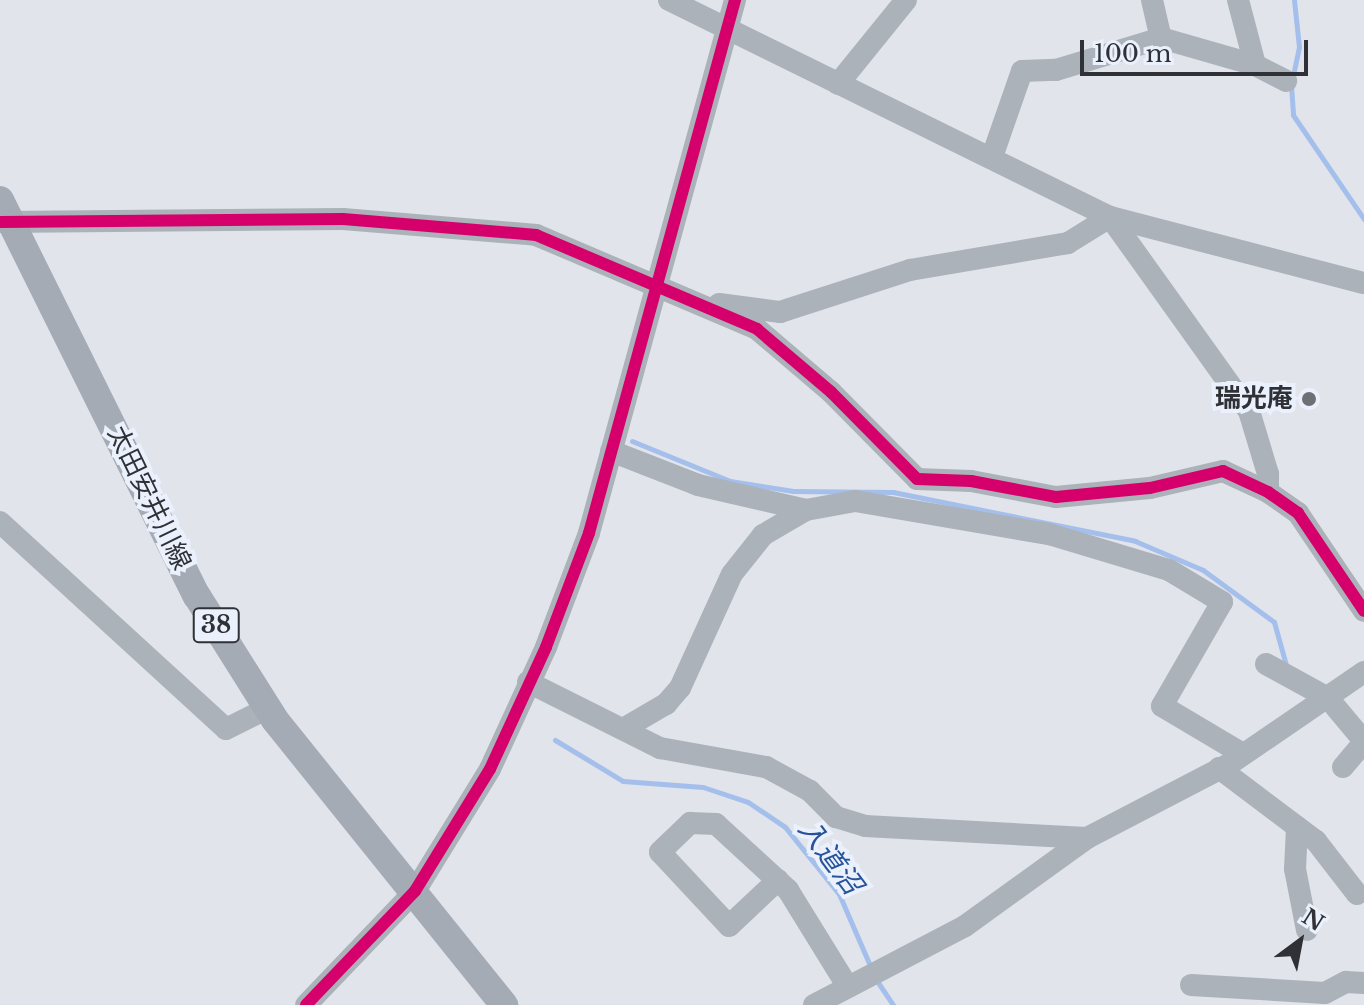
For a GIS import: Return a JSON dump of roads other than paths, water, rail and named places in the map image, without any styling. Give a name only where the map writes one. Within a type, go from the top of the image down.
[{"type":"main road","name":"太田安井川線","points":[[4,215],[197,596],[268,708],[504,1005]]},
{"type":"street","points":[[669,0],[1110,217],[1364,283]]},
{"type":"street","points":[[306,1005],[415,891],[490,769],[528,682],[589,533],[735,0]]},
{"type":"street","points":[[838,84],[906,0]]},
{"type":"street","points":[[1152,0],[1161,38]]},
{"type":"street","points":[[1238,0],[1255,65]]},
{"type":"street","points":[[992,157],[1022,71],[1056,70],[1161,38],[1255,65],[1286,81]]},
{"type":"street","points":[[4,215],[343,219],[536,235],[702,302],[757,329],[797,361],[917,496],[1169,570],[1222,602],[1162,706],[1243,754]]},
{"type":"street","points":[[702,302],[780,312],[910,270],[1068,243],[1110,217]]},
{"type":"street","points":[[1110,217],[1249,411],[1268,474],[1268,492]]},
{"type":"street","points":[[611,451],[698,485],[806,510]]},
{"type":"street","points":[[623,729],[673,696],[732,574],[763,535],[806,510],[855,501],[917,496],[971,481],[1056,497],[1150,488],[1223,471],[1268,492],[1298,513],[1364,611]]},
{"type":"street","points":[[0,522],[226,729],[268,708]]},
{"type":"street","points":[[1266,664],[1336,692],[1364,742],[1343,767]]},
{"type":"street","points":[[814,1005],[965,926],[1087,838],[1243,754],[1364,672]]},
{"type":"street","points":[[528,682],[623,729],[692,757],[766,767],[810,791],[836,817],[865,826],[1087,838]]},
{"type":"street","points":[[1219,768],[1316,841],[1357,894]]},
{"type":"street","points":[[778,880],[729,926],[660,852],[690,823],[716,824],[778,880],[848,987]]},
{"type":"street","points":[[1297,827],[1295,869],[1307,930]]},
{"type":"street","points":[[1191,985],[1325,993],[1346,982],[1364,983]]},
{"type":"waterway","points":[[1294,0],[1299,47],[1291,85],[1293,115],[1364,219]]},
{"type":"waterway","points":[[632,441],[730,481],[793,491],[893,492],[1135,541],[1203,570],[1274,622],[1286,665]]},
{"type":"waterway","name":"入道沼","points":[[555,740],[623,781],[703,787],[748,802],[785,827],[839,894],[871,968]]},
{"type":"waterway","name":"入道沼","points":[[877,981],[893,1005]]},
{"type":"place","name":"瑞光庵","points":[[1309,399]]}]
